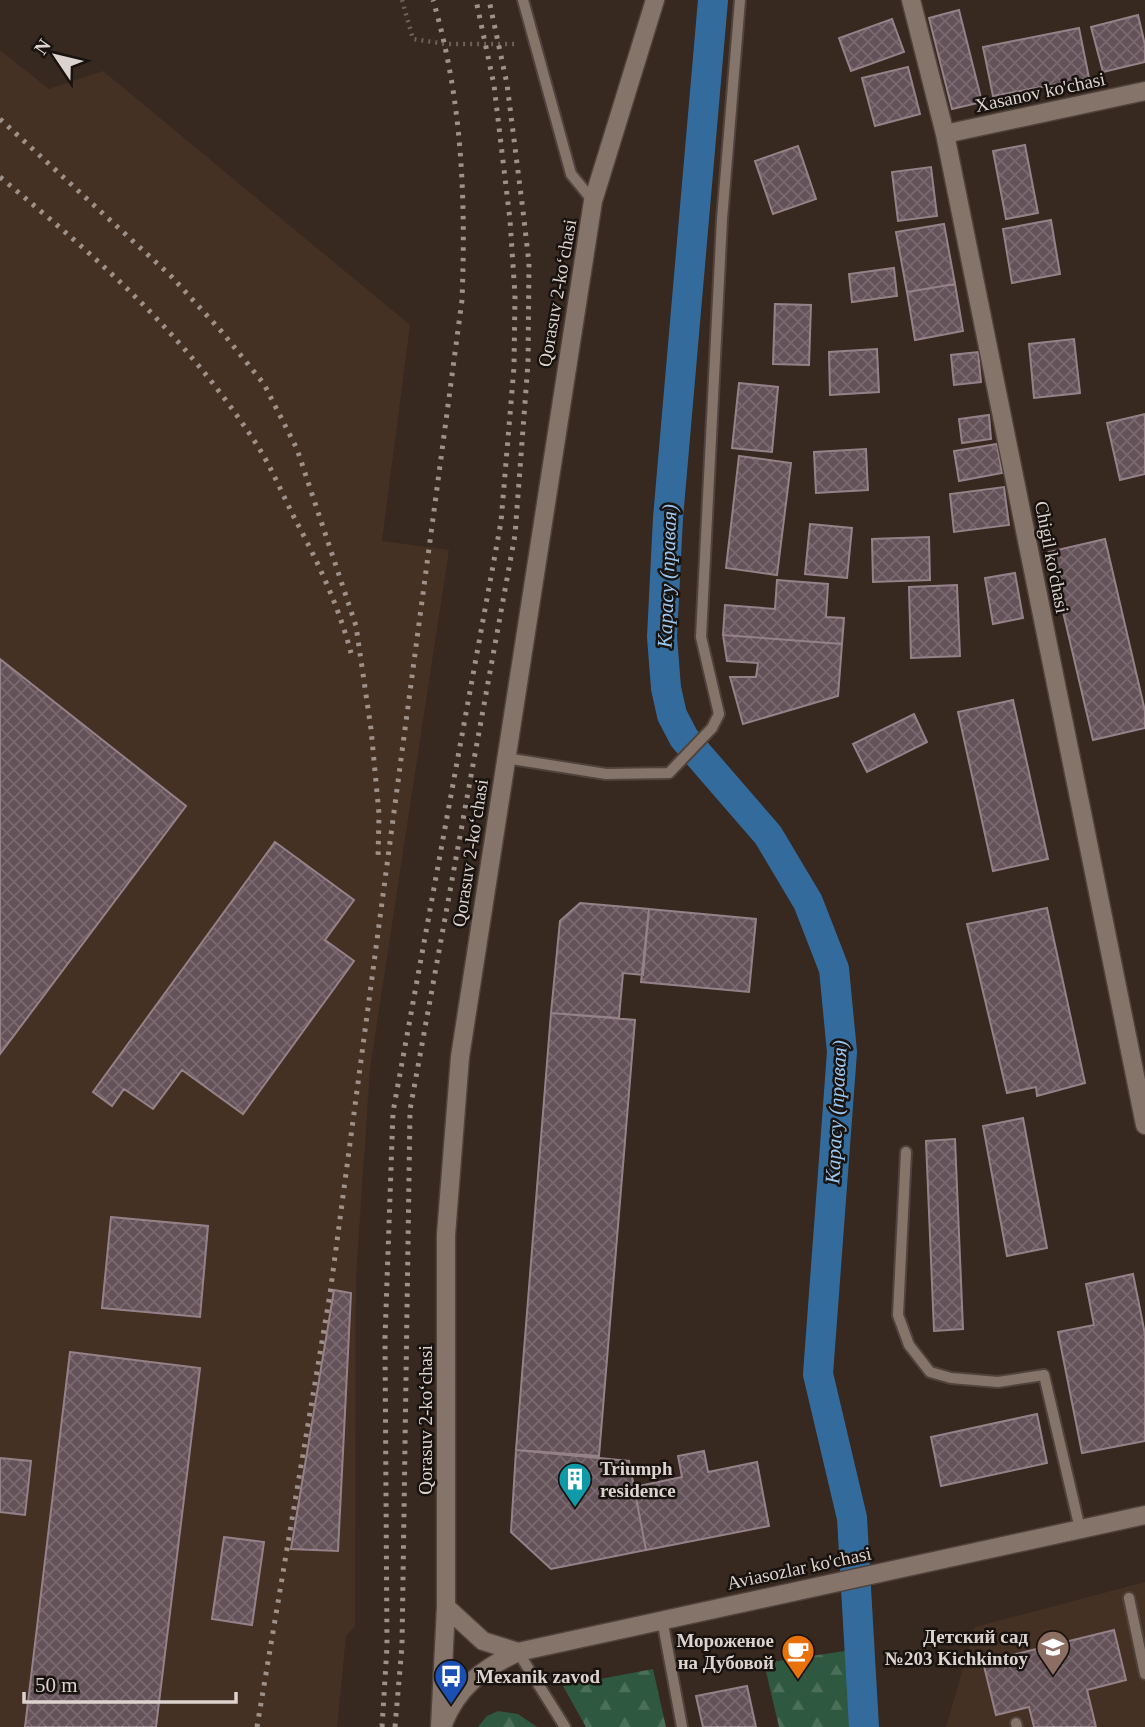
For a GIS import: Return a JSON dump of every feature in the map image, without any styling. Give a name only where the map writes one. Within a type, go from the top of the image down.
[{"type":"street","name":"Qorasuv 2-koʻchasi","points":[[441,1727],[446,1606],[446,1235],[460,1057],[593,201],[655,0]]},
{"type":"street","name":"Chigil ko'chasi","points":[[911,0],[945,134],[1145,1125]]},
{"type":"street","name":"Xasanov ko'chasi","points":[[945,134],[1145,91]]},
{"type":"street","name":"Aviasozlar ko'chasi","points":[[441,1727],[451,1706],[470,1681],[518,1652],[1145,1515]]},
{"type":"street","points":[[446,1606],[483,1641],[518,1652]]},
{"type":"lane","points":[[523,0],[571,174],[593,201]]},
{"type":"lane","points":[[506,758],[606,774],[669,773],[712,729],[719,714],[701,637],[722,219],[740,0]]},
{"type":"lane","points":[[906,1152],[898,1315],[909,1345],[930,1372],[951,1378],[999,1382],[1044,1375],[1080,1529]]},
{"type":"lane","points":[[1129,1598],[1145,1674]]},
{"type":"lane","points":[[662,1619],[682,1727]]},
{"type":"lane","points":[[518,1652],[565,1727]]},
{"type":"path","points":[[402,0],[413,39],[446,44],[534,44]]},
{"type":"shaded area","points":[[0,50],[49,89],[103,71],[410,325],[382,541],[449,550],[370,1069],[356,1276],[355,1626],[346,1636],[337,1727],[0,1727]]},
{"type":"shaded area","name":"Детский сад №203 Kichkintoy","points":[[1145,1582],[1145,1727],[946,1727],[975,1627]]},
{"type":"green space","points":[[845,1651],[853,1727],[779,1727],[764,1663]]},
{"type":"green space","points":[[653,1669],[666,1727],[586,1727],[563,1686]]},
{"type":"green space","points":[[498,1711],[518,1714],[537,1727],[478,1727],[487,1716]]},
{"type":"building","points":[[959,10],[982,102],[952,109],[929,18]]},
{"type":"building","points":[[1138,15],[1145,45],[1145,62],[1103,72],[1091,27]]},
{"type":"building","points":[[892,19],[904,52],[851,71],[839,38]]},
{"type":"building","points":[[1079,28],[1089,78],[993,96],[983,47]]},
{"type":"building","points":[[908,67],[920,114],[875,126],[862,78]]},
{"type":"building","points":[[1025,145],[1038,213],[1006,219],[993,151]]},
{"type":"building","points":[[798,146],[816,199],[773,214],[755,161]]},
{"type":"building","points":[[931,167],[937,216],[898,221],[892,172]]},
{"type":"building","points":[[1051,220],[1060,274],[1012,283],[1003,229]]},
{"type":"building","points":[[944,224],[955,284],[907,292],[896,232]]},
{"type":"building","points":[[894,268],[897,296],[852,302],[849,274]]},
{"type":"building","points":[[955,284],[963,331],[915,340],[907,292]]},
{"type":"building","points":[[775,304],[811,305],[809,365],[773,364]]},
{"type":"building","points":[[1074,339],[1080,393],[1034,398],[1029,344]]},
{"type":"building","points":[[877,349],[879,392],[830,395],[829,352]]},
{"type":"building","points":[[978,352],[981,382],[954,385],[951,355]]},
{"type":"building","points":[[739,383],[778,387],[772,452],[732,448]]},
{"type":"building","points":[[1145,414],[1145,474],[1120,480],[1107,423]]},
{"type":"building","points":[[989,415],[991,439],[962,443],[959,419]]},
{"type":"building","points":[[997,444],[1002,473],[959,481],[954,451]]},
{"type":"building","points":[[866,449],[868,490],[816,493],[814,452]]},
{"type":"building","points":[[739,456],[791,463],[777,575],[726,568]]},
{"type":"building","points":[[1004,487],[1009,525],[954,532],[950,494]]},
{"type":"building","points":[[810,524],[852,528],[847,578],[805,574]]},
{"type":"building","points":[[929,537],[930,580],[873,582],[872,539]]},
{"type":"building","points":[[1105,539],[1145,711],[1145,728],[1093,740],[1049,552]]},
{"type":"building","points":[[1015,573],[1023,618],[993,624],[985,578]]},
{"type":"building","points":[[777,580],[828,584],[826,617],[844,618],[842,644],[723,635],[725,605],[775,609]]},
{"type":"building","points":[[957,585],[960,656],[911,658],[909,587]]},
{"type":"building","points":[[723,635],[842,644],[838,696],[743,724],[730,677],[756,677],[758,663],[727,661]]},
{"type":"building","points":[[0,659],[186,806],[0,1054]]},
{"type":"building","points":[[1013,700],[1048,859],[993,871],[958,712]]},
{"type":"building","points":[[914,714],[927,742],[867,772],[853,744]]},
{"type":"building","points":[[275,842],[354,900],[325,940],[354,961],[243,1114],[182,1070],[153,1109],[124,1089],[112,1106],[93,1092]]},
{"type":"building","points":[[580,903],[649,909],[643,975],[623,973],[619,1018],[551,1013],[560,921]]},
{"type":"building","points":[[1047,908],[1085,1083],[1037,1096],[1036,1087],[1007,1093],[967,924]]},
{"type":"building","points":[[649,909],[756,919],[749,992],[641,982]]},
{"type":"building","points":[[551,1013],[635,1020],[599,1456],[516,1450]]},
{"type":"building","points":[[1023,1118],[1047,1248],[1007,1256],[983,1126]]},
{"type":"building","points":[[955,1139],[963,1329],[934,1331],[926,1141]]},
{"type":"building","points":[[111,1217],[208,1226],[200,1317],[102,1308]]},
{"type":"building","points":[[1133,1274],[1145,1334],[1145,1441],[1082,1453],[1058,1332],[1094,1325],[1086,1284]]},
{"type":"building","points":[[334,1290],[351,1293],[338,1551],[291,1549]]},
{"type":"building","points":[[70,1352],[200,1368],[156,1727],[25,1727]]},
{"type":"building","points":[[1037,1414],[1047,1463],[941,1486],[931,1437]]},
{"type":"building","name":"Triumph residence","points":[[516,1450],[629,1461],[646,1550],[551,1569],[511,1532]]},
{"type":"building","points":[[704,1451],[708,1472],[757,1462],[769,1526],[646,1550],[634,1487],[682,1477],[678,1456]]},
{"type":"building","points":[[0,1458],[31,1461],[25,1515],[0,1512]]},
{"type":"building","points":[[224,1537],[264,1542],[252,1625],[212,1619]]},
{"type":"building","points":[[1114,1630],[1126,1680],[1087,1690],[1096,1727],[1034,1727],[1029,1707],[996,1715],[983,1662]]},
{"type":"building","points":[[747,1686],[756,1727],[703,1727],[696,1696]]},
{"type":"waterway","name":"Карасу (правая)","points":[[713,0],[668,518],[662,637],[666,688],[672,715],[684,738],[768,835],[808,902],[834,969],[842,1052],[818,1374],[852,1518],[864,1727]]},
{"type":"railway","points":[[257,1727],[330,1294],[462,300],[460,148],[450,74],[433,0]]},
{"type":"railway","points":[[382,1727],[387,1647],[385,1338],[393,1112],[501,522],[514,367],[515,295],[510,220],[494,85],[476,0]]},
{"type":"railway","points":[[395,1727],[402,1646],[410,1110],[515,535],[528,363],[529,263],[507,84],[489,0]]},
{"type":"railway","points":[[0,119],[171,276],[222,332],[264,384],[297,449],[356,626],[371,729],[379,814],[378,860]]},
{"type":"railway","points":[[0,177],[139,300],[229,405],[273,473],[312,552],[334,602],[351,653]]},
{"type":"place","name":"Triumph residence","points":[[575,1509]]},
{"type":"place","name":"Детский сад №203 Kichkintoy","points":[[1053,1677]]},
{"type":"place","name":"Мороженое на Дубовой","points":[[798,1681]]},
{"type":"place","name":"Mexanik zavod","points":[[451,1706]]}]
